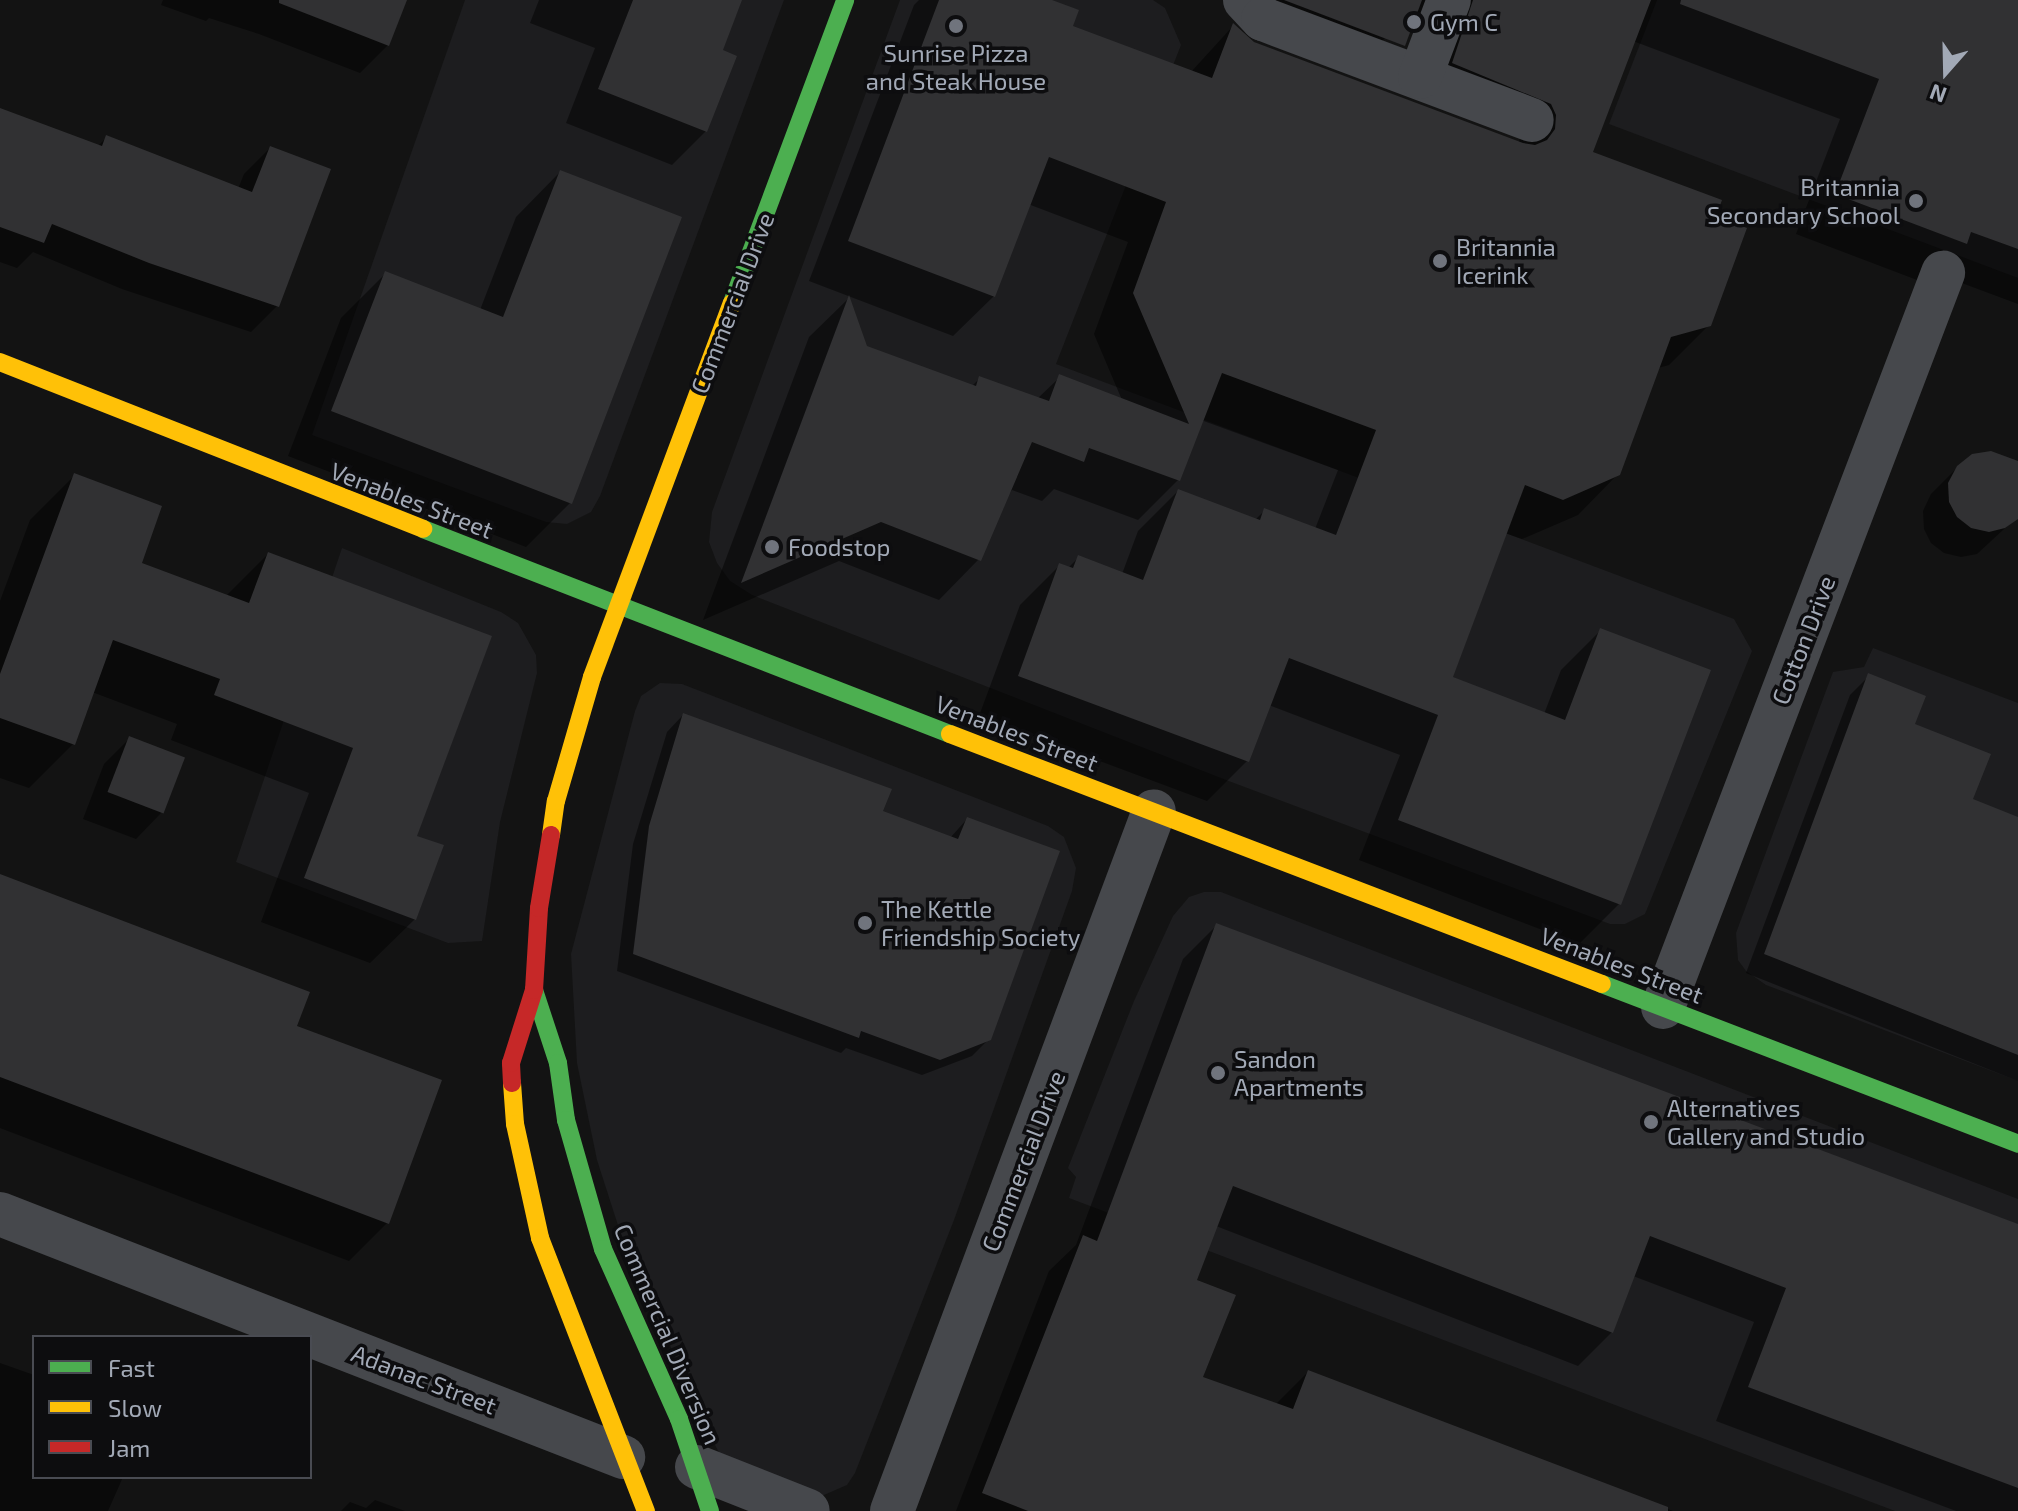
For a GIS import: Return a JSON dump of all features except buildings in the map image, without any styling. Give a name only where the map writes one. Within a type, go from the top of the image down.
[{"type":"street","name":"Commercial Drive","points":[[617,604],[845,0]]},
{"type":"street","points":[[1245,0],[1263,19],[1532,120]]},
{"type":"street","points":[[1420,77],[1449,0]]},
{"type":"street","name":"Cotton Drive","points":[[1663,1007],[1943,273]]},
{"type":"street","name":"Venables Street","points":[[3,373],[617,604],[2018,1144]]},
{"type":"street","name":"Commercial Diversion","points":[[617,604],[556,801],[539,908],[534,990],[511,1063],[515,1124],[540,1238],[646,1511]]},
{"type":"street","name":"Commercial Drive","points":[[892,1511],[1154,811]]},
{"type":"street","name":"Commercial Diversion","points":[[534,990],[558,1063],[566,1120],[603,1249],[697,1467],[710,1511]]},
{"type":"street","name":"Adanac Street","points":[[0,1214],[310,1335]]},
{"type":"street","name":"Adanac Street","points":[[312,1336],[623,1457]]},
{"type":"street","points":[[697,1467],[808,1511]]},
{"type":"shaded area","points":[[465,0],[784,0],[600,496],[591,512],[567,524],[546,522],[312,435]]},
{"type":"shaded area","points":[[900,0],[1153,0],[1165,8],[1181,45],[1056,364],[1734,619],[1752,651],[1645,914],[1625,924],[1610,924],[1226,780],[752,595],[730,581],[717,563],[709,542],[712,512]]},
{"type":"shaded area","name":"Britannia Secondary School","points":[[1657,0],[2018,0],[2018,278],[1609,124]]},
{"type":"shaded area","points":[[342,548],[501,612],[518,623],[536,655],[537,673],[500,822],[482,941],[448,943],[236,862]]},
{"type":"shaded area","points":[[1873,648],[2018,703],[2018,1081],[1766,985],[1746,971],[1738,960],[1736,933],[1833,672],[1864,667]]},
{"type":"shaded area","points":[[660,683],[682,684],[1048,826],[1064,837],[1076,868],[1072,891],[954,1220],[855,1473],[847,1485],[817,1498],[724,1461],[716,1447],[624,1244],[597,1160],[577,1063],[571,954],[635,711],[641,696]]},
{"type":"shaded area","points":[[1204,892],[1221,892],[2018,1199],[2018,1511],[1895,1511],[1069,1198],[1076,1177],[1068,1168],[1134,1001],[1173,916],[1189,897]]},
{"type":"traffic: fast","points":[[732,303],[845,0]]},
{"type":"traffic: fast","points":[[423,529],[950,734]]},
{"type":"traffic: fast","points":[[1602,984],[2018,1144]]},
{"type":"traffic: fast","points":[[534,990],[558,1063],[566,1120],[603,1249],[679,1419],[710,1511]]},
{"type":"traffic: slow","points":[[551,835],[556,801],[592,677],[732,303]]},
{"type":"traffic: slow","points":[[0,362],[423,529]]},
{"type":"traffic: slow","points":[[950,734],[1602,984]]},
{"type":"traffic: slow","points":[[512,1083],[515,1124],[540,1238],[646,1511]]},
{"type":"traffic: jam","points":[[512,1083],[511,1063],[534,990],[539,908],[551,835]]},
{"type":"place","name":"Gym C","points":[[1414,22]]},
{"type":"place","name":"Sunrise Pizza and Steak House","points":[[956,26]]},
{"type":"place","name":"Britannia Secondary School","points":[[1916,201]]},
{"type":"place","name":"Britannia Icerink","points":[[1440,261]]},
{"type":"place","name":"Foodstop","points":[[772,547]]},
{"type":"place","name":"The Kettle Friendship Society","points":[[865,923]]},
{"type":"place","name":"Sandon Apartments","points":[[1218,1073]]},
{"type":"place","name":"Alternatives Gallery and Studio","points":[[1651,1122]]}]
